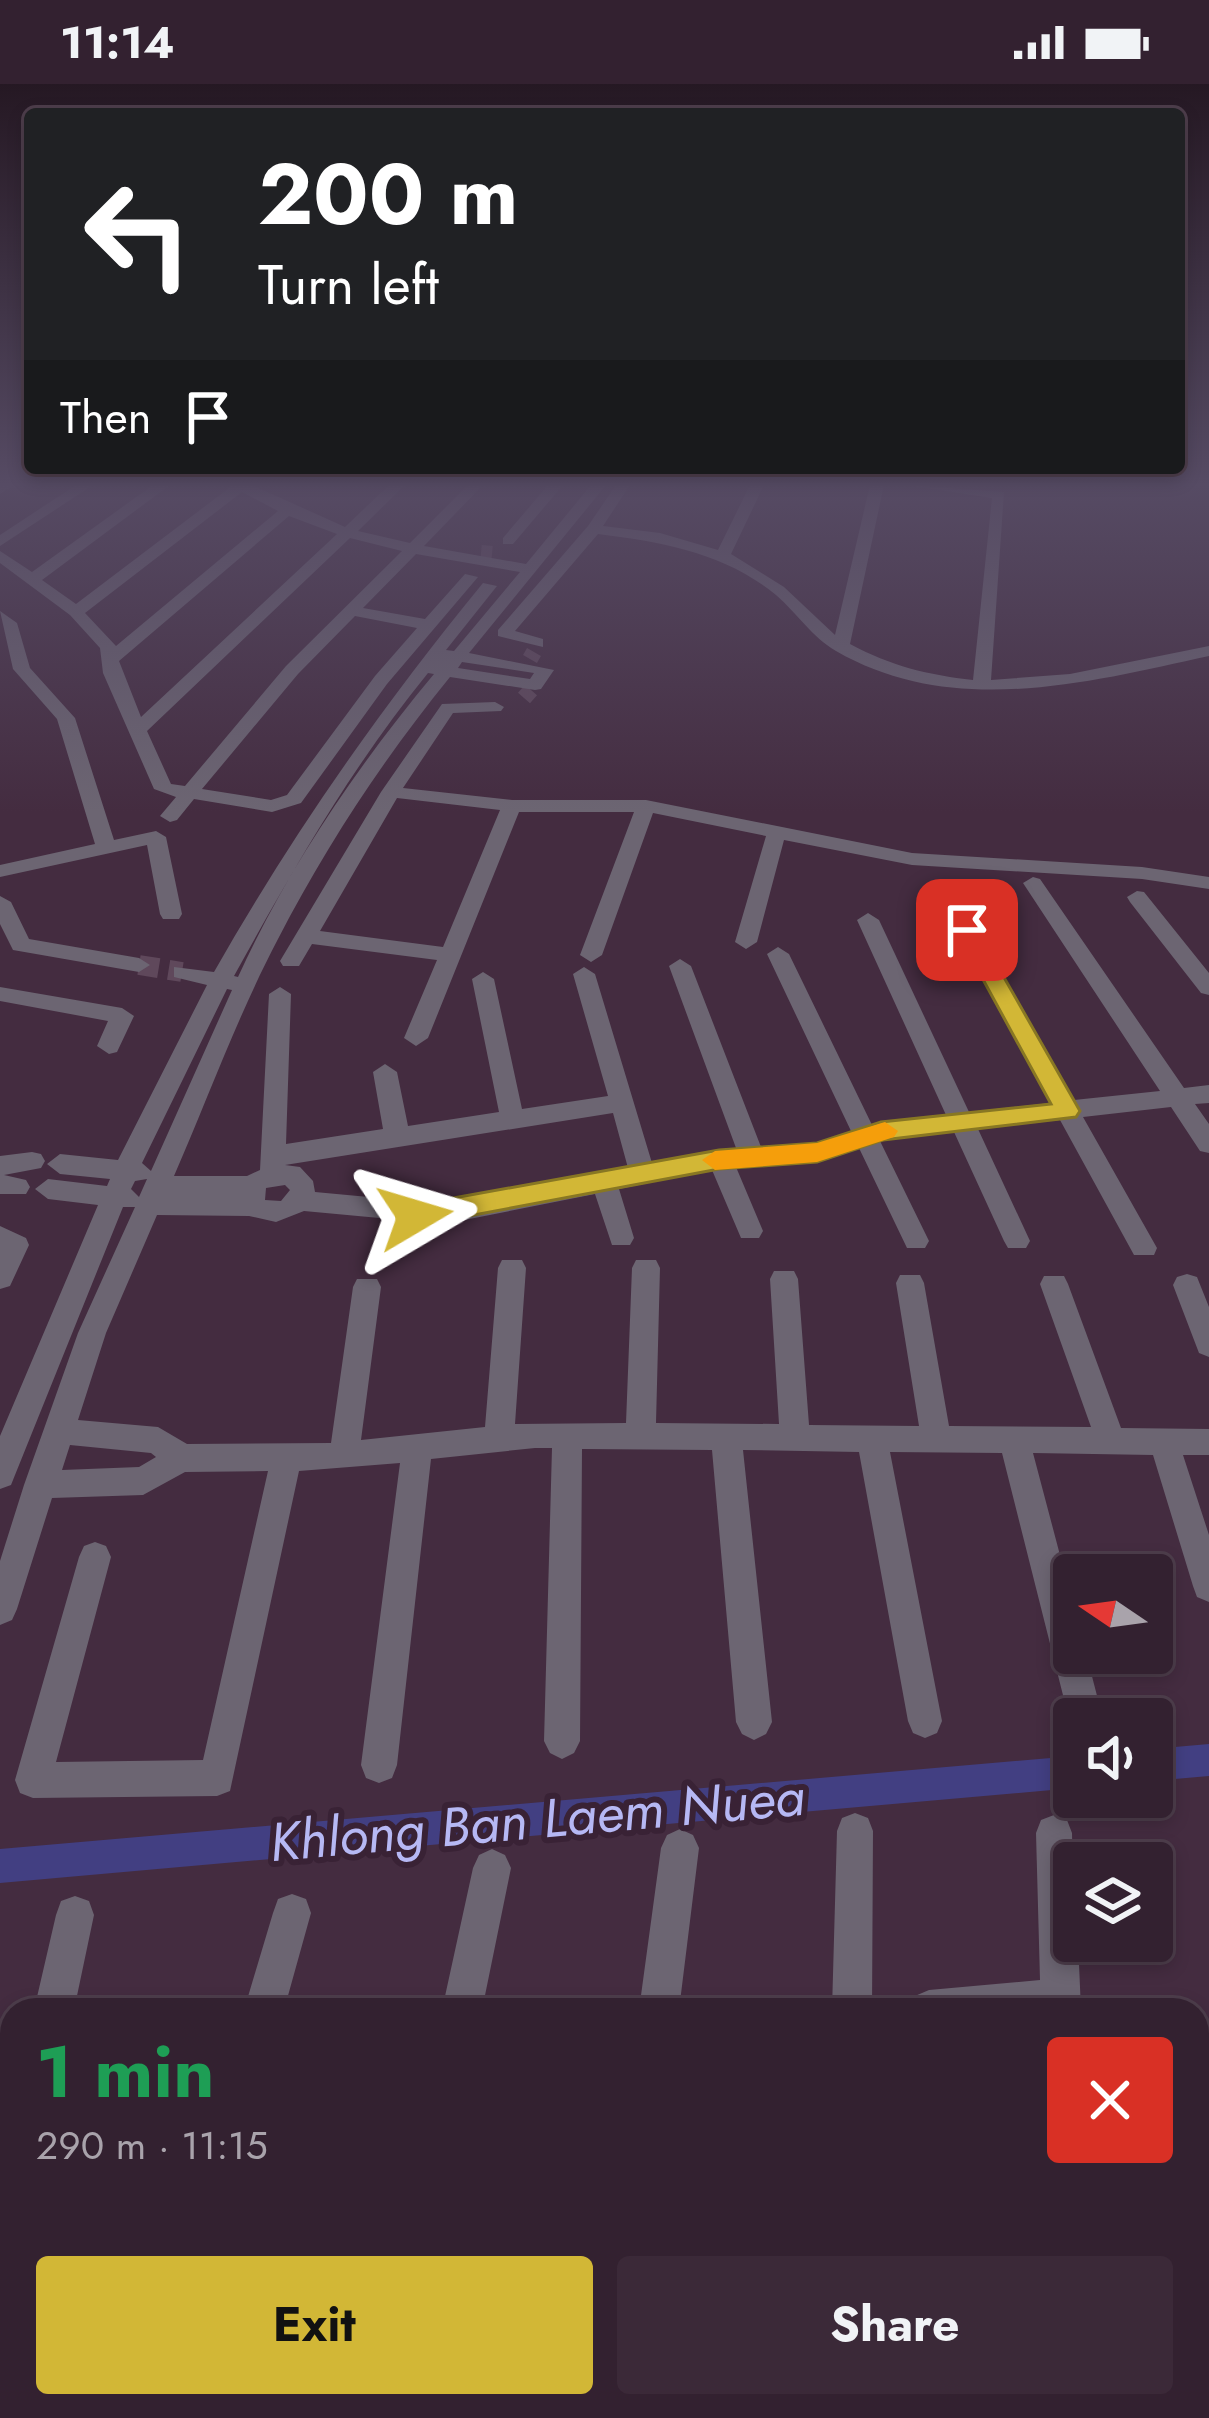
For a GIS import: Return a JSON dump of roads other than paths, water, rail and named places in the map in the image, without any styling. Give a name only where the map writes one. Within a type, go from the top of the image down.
[{"type":"street","points":[[51,594],[96,630],[164,789],[272,806],[294,799],[428,625],[460,594]]},
{"type":"street","points":[[76,612],[100,594]]},
{"type":"street","points":[[110,659],[187,594]]},
{"type":"street","points":[[137,730],[280,594]]},
{"type":"street","points":[[170,816],[363,594]]},
{"type":"street","points":[[0,1475],[124,1170],[231,983],[437,662],[475,594]]},
{"type":"street","points":[[528,675],[504,633],[538,594]]},
{"type":"street","points":[[782,594],[841,647],[900,671],[982,685],[1038,682],[1209,651]]},
{"type":"street","points":[[841,647],[853,594]]},
{"type":"street","points":[[982,685],[990,594]]},
{"type":"street","points":[[348,610],[428,625]]},
{"type":"street","points":[[0,616],[22,669],[66,718],[106,847]]},
{"type":"street","points":[[437,662],[528,675]]},
{"type":"street","points":[[291,961],[391,792],[448,708],[528,675]]},
{"type":"street","points":[[391,792],[512,806],[646,806],[912,859],[1142,873],[1209,883]]},
{"type":"street","points":[[416,1038],[512,806]]},
{"type":"street","points":[[644,1174],[588,964],[646,806]]},
{"type":"street","points":[[746,942],[776,834]]},
{"type":"street","points":[[0,871],[156,837],[171,914]]},
{"type":"street","points":[[1033,883],[1209,1144]]},
{"type":"street","points":[[946,894],[1144,1247]]},
{"type":"street","points":[[1137,896],[1209,988]]},
{"type":"street","points":[[0,902],[21,945]]},
{"type":"street","points":[[868,920],[1017,1240]]},
{"type":"street","points":[[307,936],[450,955]]},
{"type":"street","points":[[21,945],[140,965]]},
{"type":"street","points":[[21,945],[0,991],[122,1016],[109,1046]]},
{"type":"street","points":[[778,954],[916,1240]]},
{"type":"street","points":[[680,966],[752,1156]]},
{"type":"street","points":[[182,972],[231,983]]},
{"type":"street","points":[[483,979],[512,1118]]},
{"type":"street","points":[[0,1609],[92,1334],[153,1191],[231,983]]},
{"type":"street","points":[[280,994],[262,1180],[276,1213],[299,1202],[444,1214],[719,1160],[817,1152],[866,1136],[1209,1094]]},
{"type":"street","points":[[385,1072],[397,1135]]},
{"type":"street","points":[[262,1180],[397,1135],[622,1102]]},
{"type":"street","points":[[719,1160],[749,1231]]},
{"type":"street","points":[[6,1179],[32,1162]]},
{"type":"street","points":[[153,1191],[124,1170],[54,1177],[112,1196],[297,1177],[304,1188],[299,1202]]},
{"type":"street","points":[[604,1182],[621,1238]]},
{"type":"street","points":[[0,1236],[16,1245],[0,1278]]},
{"type":"street","points":[[500,1438],[512,1268]]},
{"type":"street","points":[[641,1436],[646,1268]]},
{"type":"street","points":[[784,1279],[795,1438]]},
{"type":"street","points":[[910,1283],[936,1439]]},
{"type":"street","points":[[1054,1284],[1111,1441]]},
{"type":"street","points":[[1187,1285],[1209,1345]]},
{"type":"street","points":[[344,1455],[367,1287]]},
{"type":"street","points":[[58,1431],[158,1440],[181,1458]]},
{"type":"street","points":[[562,1741],[567,1436]]},
{"type":"street","points":[[726,1437],[754,1722]]},
{"type":"street","points":[[39,1485],[143,1481],[181,1458],[344,1455],[500,1438],[1209,1442]]},
{"type":"street","points":[[872,1438],[926,1721]]},
{"type":"street","points":[[1014,1440],[1081,1698]]},
{"type":"street","points":[[1164,1442],[1209,1586]]},
{"type":"street","points":[[379,1765],[417,1446]]},
{"type":"street","points":[[95,1556],[33,1780],[217,1778],[286,1458]]},
{"type":"street","points":[[852,1998],[855,1832]]},
{"type":"street","points":[[1054,1834],[1061,1998]]},
{"type":"street","points":[[661,1998],[680,1848]]},
{"type":"street","points":[[465,1998],[492,1868]]},
{"type":"street","points":[[267,1998],[292,1913]]},
{"type":"street","points":[[56,1998],[75,1915]]},
{"type":"waterway","name":"Khlong Ban Laem Nuea","points":[[1173,1763],[1209,1760]]},
{"type":"waterway","name":"Khlong Ban Laem Nuea","points":[[0,1866],[1053,1774]]},
{"type":"tunnel","points":[[530,659],[534,652]]},
{"type":"tunnel","points":[[524,698],[531,690]]},
{"type":"tunnel","points":[[139,965],[182,972]]}]
